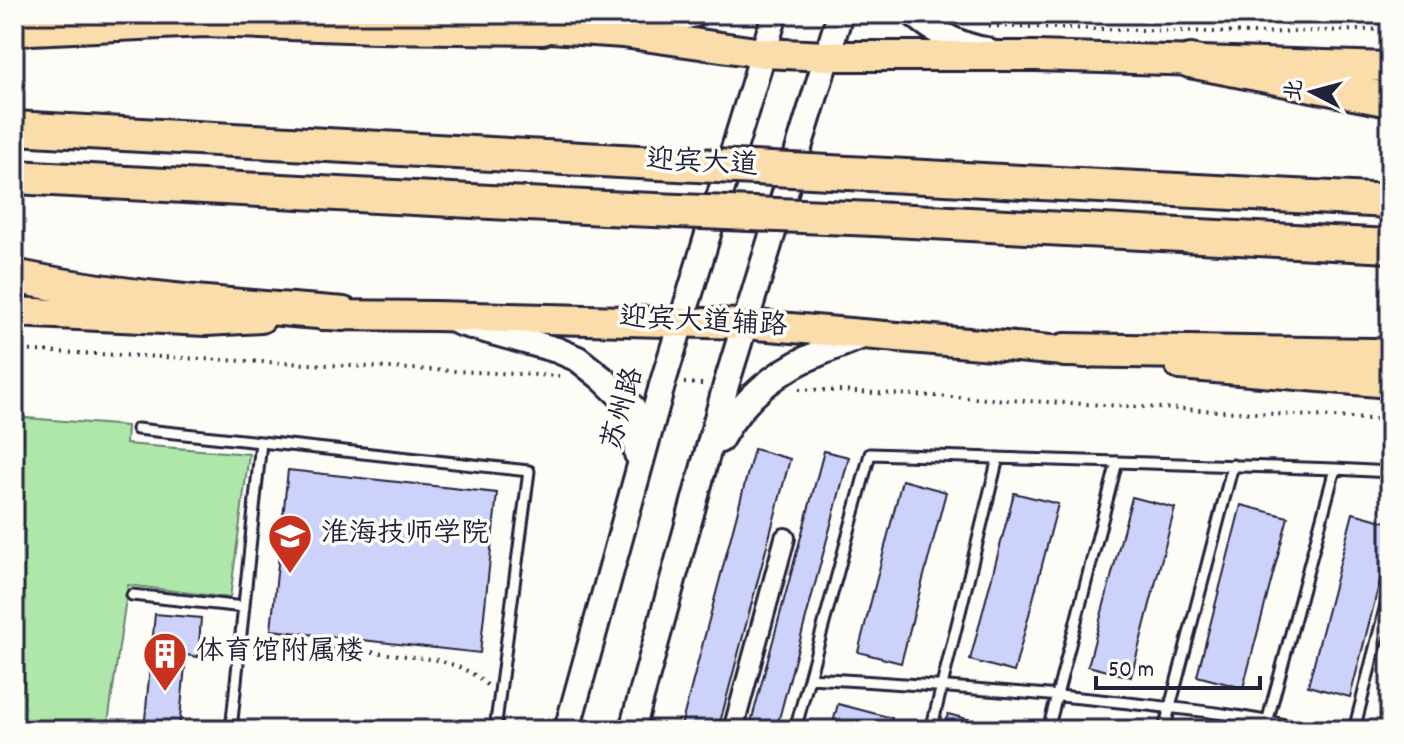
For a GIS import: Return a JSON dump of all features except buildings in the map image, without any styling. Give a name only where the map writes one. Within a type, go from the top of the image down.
[{"type":"highway","points":[[14,30],[205,20],[542,28]]},
{"type":"highway","points":[[1190,61],[1390,100]]},
{"type":"highway","name":"迎宾大道","points":[[14,128],[1390,201]]},
{"type":"highway","name":"迎宾大道","points":[[14,177],[1390,246]]},
{"type":"highway","points":[[14,276],[64,287],[185,302],[343,314]]},
{"type":"highway","points":[[1065,350],[1390,353]]},
{"type":"main road","points":[[428,14],[542,28],[623,33],[763,53],[1036,56],[1390,67]]},
{"type":"main road","points":[[623,33],[695,14]]},
{"type":"main road","name":"苏州路","points":[[567,730],[681,321],[775,14]]},
{"type":"main road","points":[[632,730],[744,324],[840,14]]},
{"type":"main road","points":[[918,17],[933,30],[969,47],[1036,56]]},
{"type":"main road","name":"迎宾大道辅路","points":[[14,312],[206,321],[343,314],[744,324],[1065,350],[1183,365],[1390,383]]},
{"type":"main road","points":[[435,316],[557,350],[578,359],[633,408],[638,474]]},
{"type":"main road","points":[[703,470],[732,418],[756,392],[793,365],[868,334]]},
{"type":"street","points":[[733,730],[785,538]]},
{"type":"lane","points":[[137,429],[529,471],[495,730]]},
{"type":"lane","points":[[231,730],[261,442]]},
{"type":"lane","points":[[795,730],[870,454],[1390,472]]},
{"type":"lane","points":[[931,730],[998,458]]},
{"type":"lane","points":[[1048,730],[1117,462]]},
{"type":"lane","points":[[1164,730],[1233,465]]},
{"type":"lane","points":[[1266,725],[1335,469]]},
{"type":"lane","points":[[1354,730],[1390,589]]},
{"type":"lane","points":[[132,595],[244,607]]},
{"type":"lane","points":[[809,678],[1057,695],[1170,707],[1306,730]]},
{"type":"path","points":[[860,14],[918,17]]},
{"type":"path","points":[[979,25],[1254,33],[1390,29]]},
{"type":"path","points":[[238,663],[293,642],[437,660],[473,672],[499,696]]},
{"type":"green space","points":[[14,417],[127,426],[126,444],[249,454],[230,598],[128,585],[107,730],[14,730]]},
{"type":"place","name":"淮海技师学院","points":[[290,575]]},
{"type":"place","name":"体育馆附属楼","points":[[165,693]]}]
